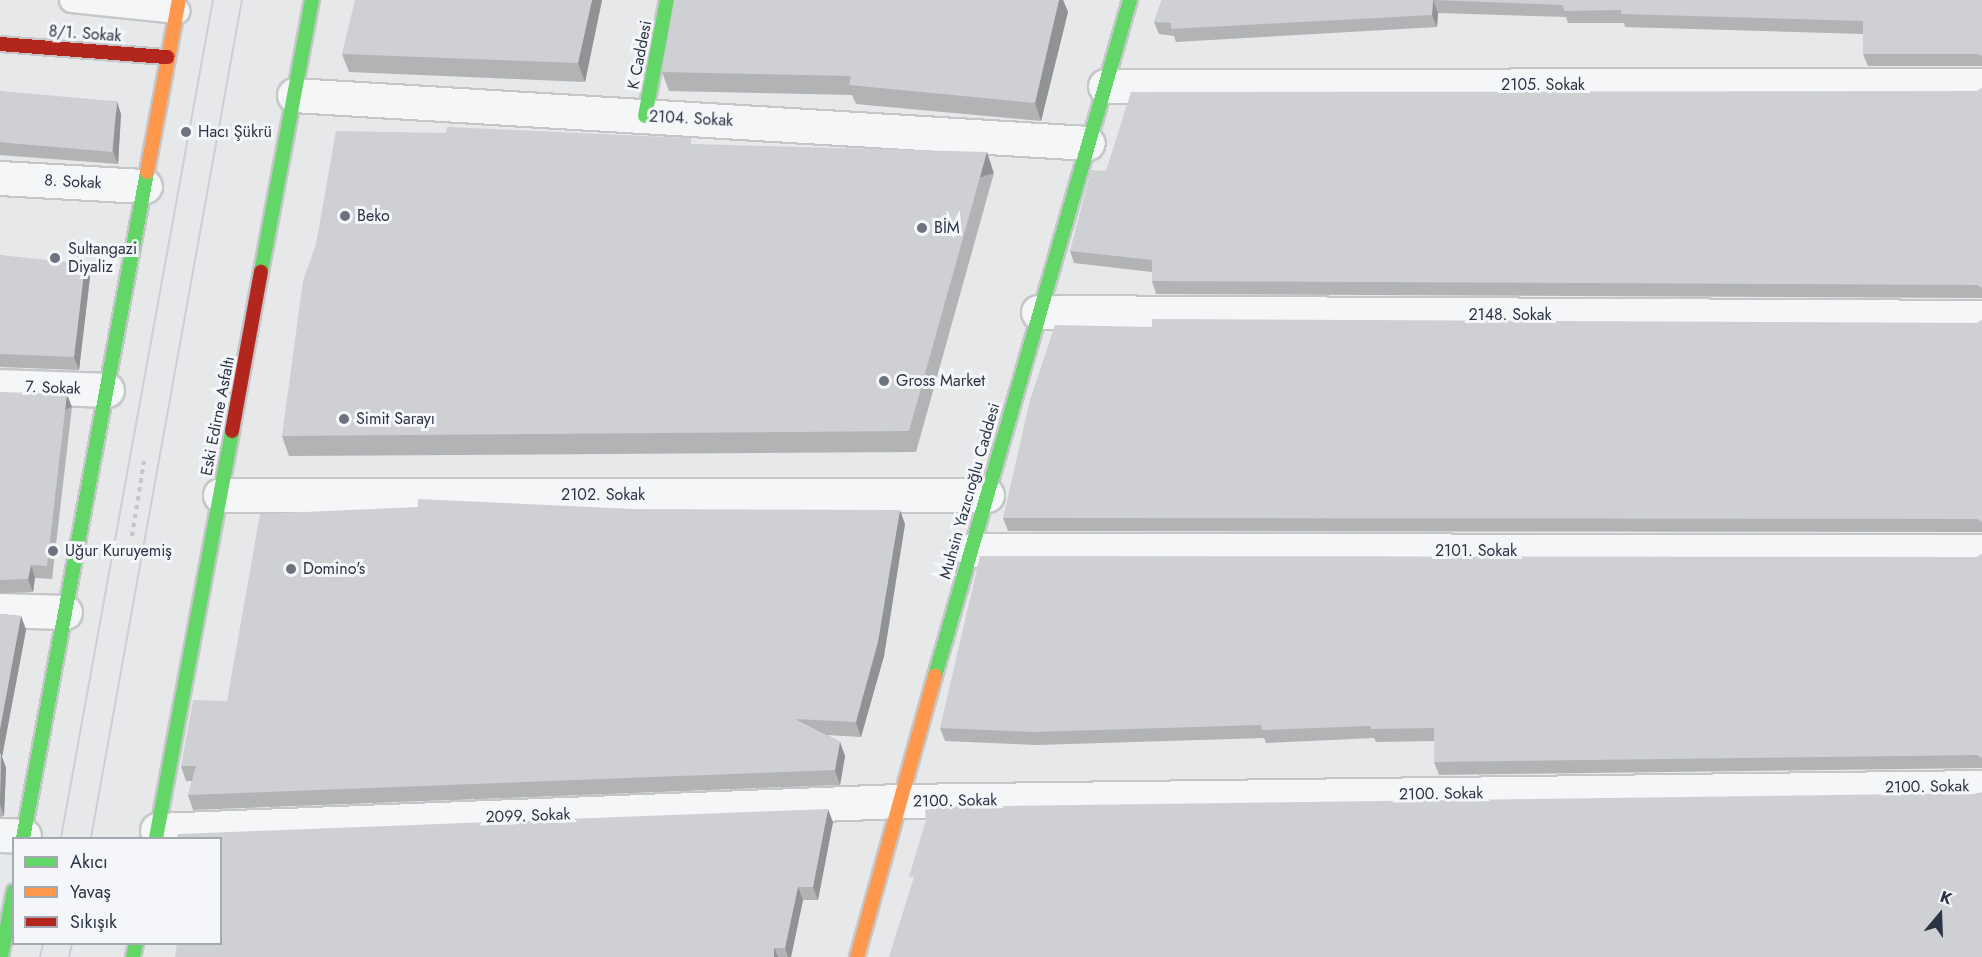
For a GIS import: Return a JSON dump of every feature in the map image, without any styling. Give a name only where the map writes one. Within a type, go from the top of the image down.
[{"type":"main road","name":"Eski Edirne Asfaltı","points":[[157,834],[312,0]]},
{"type":"main road","name":"K Caddesi","points":[[645,116],[667,0]]},
{"type":"main road","name":"Muhsin Yazıcıoğlu Caddesi","points":[[857,957],[1038,312],[1130,0]]},
{"type":"main road","points":[[16,837],[65,612],[178,6]]},
{"type":"main road","name":"8/1. Sokak","points":[[0,44],[167,57]]},
{"type":"main road","points":[[1,957],[12,901]]},
{"type":"street","name":"2105. Sokak","points":[[1105,86],[1982,85]]},
{"type":"street","name":"2104. Sokak","points":[[294,95],[1088,143]]},
{"type":"street","name":"8. Sokak","points":[[0,178],[145,186]]},
{"type":"street","name":"2148. Sokak","points":[[1038,312],[1982,316]]},
{"type":"street","name":"7. Sokak","points":[[0,386],[107,390]]},
{"type":"street","name":"2102. Sokak","points":[[220,495],[987,495]]},
{"type":"street","name":"2101. Sokak","points":[[971,550],[1982,551]]},
{"type":"street","points":[[0,610],[65,612]]},
{"type":"street","name":"2100. Sokak","points":[[900,801],[1982,786]]},
{"type":"street","name":"2099. Sokak","points":[[157,834],[900,801]]},
{"type":"lane","points":[[72,0],[178,6]]},
{"type":"path","points":[[132,536],[144,461]]},
{"type":"building","points":[[355,0],[592,0],[578,63],[342,54]]},
{"type":"building","points":[[674,0],[1059,0],[1035,103],[849,85],[851,76],[662,72]]},
{"type":"building","points":[[1162,0],[1433,0],[1432,15],[1171,29],[1171,23],[1154,22]]},
{"type":"building","points":[[1433,0],[1982,0],[1982,56],[1978,54],[1863,54],[1863,21],[1621,14],[1621,10],[1564,11],[1563,5]]},
{"type":"building","points":[[1982,88],[1982,288],[1977,285],[1152,281],[1152,260],[1070,251],[1091,170],[1106,171],[1131,92],[1977,91]]},
{"type":"building","points":[[0,91],[117,101],[112,152],[0,142]]},
{"type":"building","points":[[447,127],[691,138],[691,144],[987,152],[909,431],[282,436],[303,281],[316,244],[336,131],[446,133]]},
{"type":"building","points":[[0,255],[85,264],[74,357],[0,354]]},
{"type":"building","points":[[1152,319],[1977,323],[1982,320],[1982,522],[1977,519],[1003,518],[1030,400],[1055,325],[1152,327]]},
{"type":"building","points":[[0,392],[67,394],[47,566],[31,565],[28,579],[0,580]]},
{"type":"building","points":[[418,499],[633,509],[900,510],[878,642],[856,722],[795,719],[840,742],[835,770],[188,795],[196,766],[181,766],[193,700],[227,701],[260,514],[418,507]]},
{"type":"building","points":[[1982,554],[1982,758],[1977,755],[1434,762],[1434,728],[1371,729],[1371,726],[1262,730],[1261,725],[1033,732],[940,728],[980,556],[1977,557]]},
{"type":"building","points":[[0,614],[21,616],[0,729]]},
{"type":"building","points":[[1982,792],[1982,957],[889,957],[914,877],[909,877],[926,820],[925,807]]},
{"type":"building","points":[[828,809],[813,887],[798,887],[785,948],[774,948],[774,957],[175,957],[177,945],[222,945],[222,837],[177,837],[178,834]]},
{"type":"tram line","points":[[61,837],[213,0]]},
{"type":"tram line","points":[[91,837],[242,0]]},
{"type":"tram line","points":[[40,957],[43,945]]},
{"type":"tram line","points":[[69,957],[72,945]]},
{"type":"traffic: fast","points":[[261,272],[312,0]]},
{"type":"traffic: fast","points":[[645,116],[667,0]]},
{"type":"traffic: fast","points":[[935,676],[1130,0]]},
{"type":"traffic: fast","points":[[23,837],[147,172]]},
{"type":"traffic: fast","points":[[156,837],[232,431]]},
{"type":"traffic: fast","points":[[1,957],[12,901]]},
{"type":"traffic: fast","points":[[133,957],[136,945]]},
{"type":"traffic: slow","points":[[147,172],[179,0]]},
{"type":"traffic: slow","points":[[857,957],[935,676]]},
{"type":"traffic: jam","points":[[0,44],[167,57]]},
{"type":"traffic: jam","points":[[232,431],[261,272]]},
{"type":"place","name":"Hacı Şükrü","points":[[186,132]]},
{"type":"place","name":"Beko","points":[[345,216]]},
{"type":"place","name":"BİM","points":[[922,228]]},
{"type":"place","name":"Sultangazi Diyaliz","points":[[55,258]]},
{"type":"place","name":"Gross Market","points":[[884,381]]},
{"type":"place","name":"Simit Sarayı","points":[[344,419]]},
{"type":"place","name":"Uğur Kuruyemiş","points":[[53,551]]},
{"type":"place","name":"Domino's","points":[[291,569]]}]
